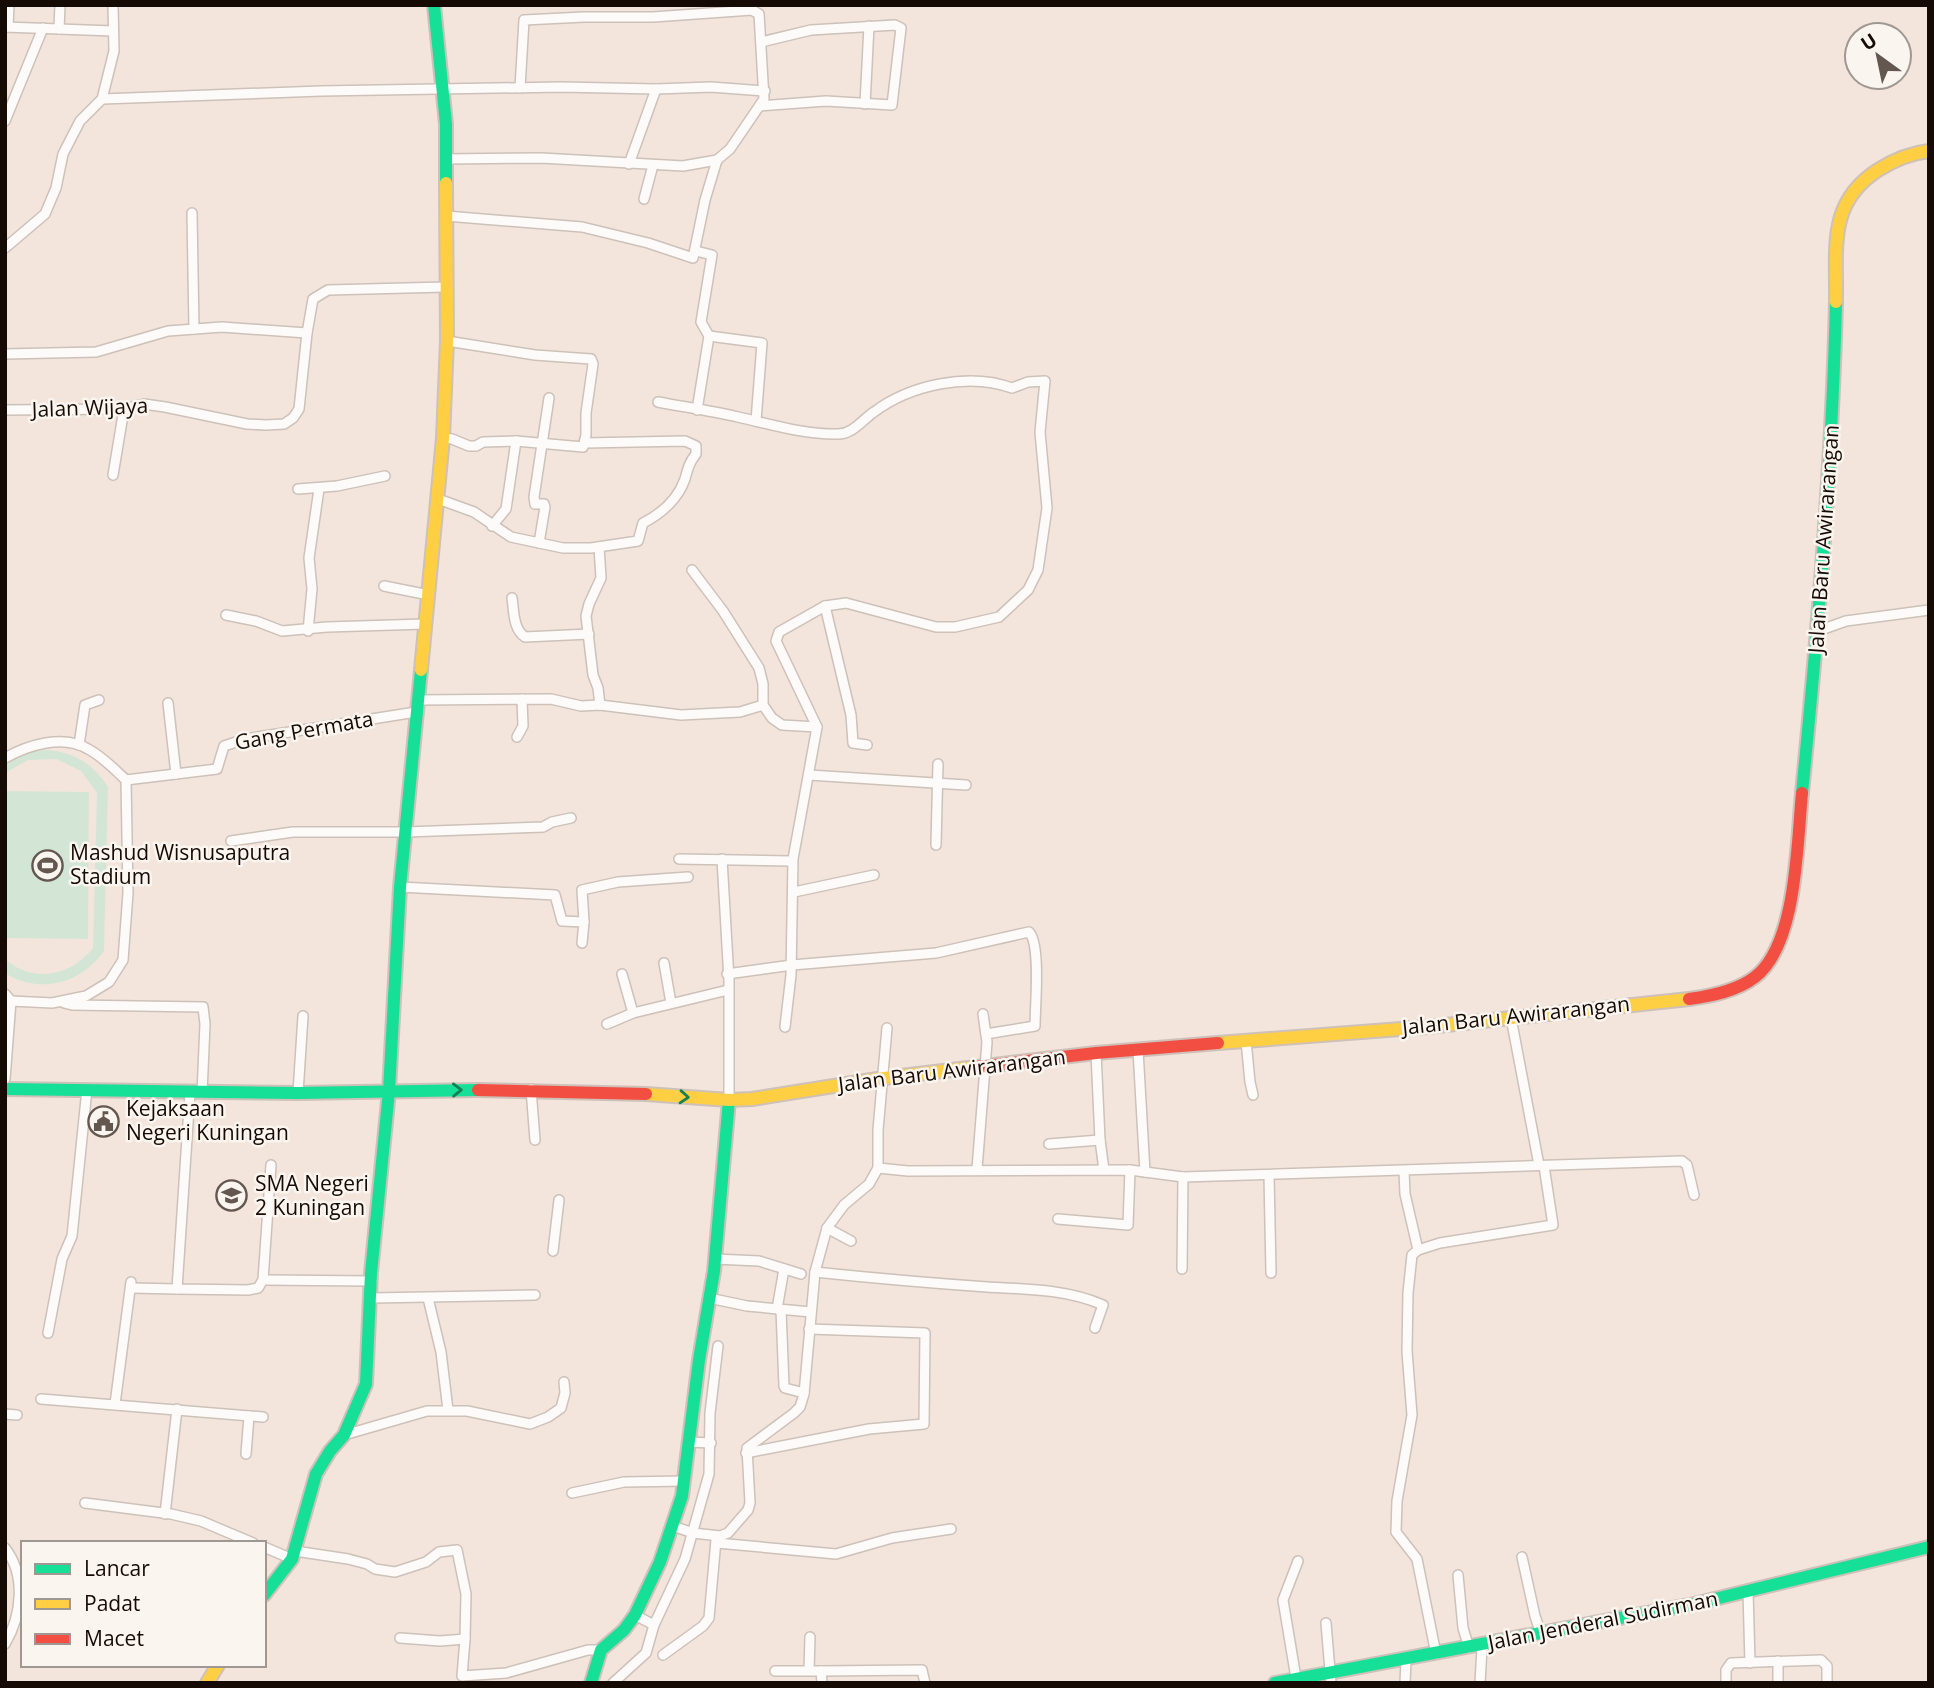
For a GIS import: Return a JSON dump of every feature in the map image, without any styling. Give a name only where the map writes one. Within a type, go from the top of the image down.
[{"type":"street","points":[[9,5],[7,27],[113,31]]},
{"type":"street","points":[[60,5],[60,29]]},
{"type":"street","points":[[5,248],[45,214],[56,188],[63,154],[80,121],[102,99],[114,51],[113,5]]},
{"type":"street","points":[[266,1592],[293,1555],[316,1474],[344,1435],[366,1384],[389,1091],[400,887],[443,439],[447,341],[446,124],[434,5]]},
{"type":"street","points":[[577,5],[578,17]]},
{"type":"street","points":[[445,159],[541,158],[683,166],[717,160],[730,149],[760,106],[765,91],[759,14],[752,8],[684,10],[653,17],[524,20],[520,88]]},
{"type":"street","points":[[760,106],[826,101],[893,104],[901,27],[895,25],[811,30],[761,42]]},
{"type":"street","points":[[865,104],[869,26]]},
{"type":"street","points":[[5,121],[43,28]]},
{"type":"street","points":[[102,99],[321,91],[520,88],[711,87],[765,91]]},
{"type":"street","points":[[629,164],[656,89]]},
{"type":"street","name":"Jalan Baru Awirarangan","points":[[5,1089],[298,1093],[531,1089],[752,1099],[884,1078],[1096,1053],[1511,1018],[1706,997],[1736,988],[1756,976],[1774,955],[1790,911],[1818,631],[1833,422],[1835,261],[1838,228],[1846,201],[1870,176],[1900,158],[1929,151]]},
{"type":"street","points":[[446,216],[582,228],[648,243],[693,258],[705,200],[717,160]]},
{"type":"street","points":[[644,199],[653,165]]},
{"type":"street","points":[[192,213],[194,329]]},
{"type":"street","points":[[696,251],[712,255],[701,322],[709,336],[697,410]]},
{"type":"street","name":"Jalan Wijaya","points":[[5,410],[124,409],[144,404],[247,425],[284,424],[293,418],[299,409],[313,299],[328,290],[445,287]]},
{"type":"street","points":[[5,354],[96,352],[168,331],[222,327],[307,333]]},
{"type":"street","points":[[709,336],[762,343],[756,421]]},
{"type":"street","points":[[443,439],[452,439],[469,446],[483,442],[516,441],[583,447],[593,364],[591,359],[535,355],[447,341]]},
{"type":"street","points":[[659,402],[797,430],[839,434],[853,429],[875,411],[915,389],[946,383],[998,383],[1012,388],[1028,382],[1045,382],[1040,432],[1048,508],[1038,570],[1028,590],[999,617],[954,627],[936,627],[846,603],[825,606],[776,636],[776,642],[814,726],[809,775],[793,859],[791,965],[785,1027]]},
{"type":"street","points":[[539,543],[545,507],[544,504],[534,504],[534,498],[549,398]]},
{"type":"street","points":[[113,475],[124,409]]},
{"type":"street","points":[[492,526],[506,509],[516,441]]},
{"type":"street","points":[[439,499],[474,512],[511,537],[539,543],[563,548],[599,547],[638,541],[643,523],[655,517],[678,494],[688,463],[696,454],[696,446],[685,441],[585,443]]},
{"type":"street","points":[[298,489],[319,489],[384,476]]},
{"type":"street","points":[[308,631],[312,589],[309,558],[319,489]]},
{"type":"street","points":[[599,547],[601,578],[586,617],[593,675],[600,705]]},
{"type":"street","points":[[692,570],[723,611],[759,668],[764,705],[772,718],[782,725],[814,726]]},
{"type":"street","points":[[384,586],[429,595]]},
{"type":"street","points":[[512,598],[516,627],[525,637],[589,635]]},
{"type":"street","points":[[825,606],[851,715],[853,743],[867,745]]},
{"type":"street","points":[[1818,631],[1846,621],[1929,610]]},
{"type":"street","points":[[226,615],[256,621],[282,631],[425,624]]},
{"type":"street","points":[[517,737],[523,726],[522,699]]},
{"type":"street","points":[[417,706],[551,699],[581,706],[600,705],[681,715],[740,712],[764,705]]},
{"type":"street","points":[[79,745],[85,705],[99,700]]},
{"type":"street","points":[[168,703],[176,774]]},
{"type":"street","name":"Gang Permata","points":[[126,780],[217,769],[225,746],[245,739],[417,706]]},
{"type":"street","points":[[5,758],[27,746],[59,743],[79,745],[87,748],[126,780],[128,893],[123,960],[109,982],[86,996],[60,1002],[8,998],[5,1079]]},
{"type":"street","points":[[936,845],[938,764]]},
{"type":"street","points":[[809,775],[966,785]]},
{"type":"street","points":[[231,841],[293,832],[406,832],[543,827],[571,818]]},
{"type":"street","points":[[679,859],[789,861]]},
{"type":"street","points":[[613,1683],[646,1653],[645,1620],[685,1481],[700,1443],[719,1259],[729,1100],[728,990],[722,859]]},
{"type":"street","points":[[794,892],[874,875]]},
{"type":"street","points":[[582,943],[582,890],[618,883],[688,877]]},
{"type":"street","points":[[400,887],[555,895],[562,921],[584,922]]},
{"type":"street","points":[[727,974],[791,965],[936,953],[1031,933],[1037,987],[1035,1026],[986,1034]]},
{"type":"street","points":[[664,963],[671,1003]]},
{"type":"street","points":[[622,974],[633,1013]]},
{"type":"street","points":[[607,1024],[633,1013],[728,990]]},
{"type":"street","points":[[60,1002],[72,1005],[203,1007],[205,1024],[177,1289]]},
{"type":"street","points":[[976,1169],[986,1034],[984,1014]]},
{"type":"street","points":[[298,1093],[303,1016]]},
{"type":"street","points":[[1436,1654],[1417,1559],[1396,1532],[1397,1501],[1412,1415],[1407,1351],[1412,1255],[1418,1250],[1440,1243],[1553,1225],[1511,1018]]},
{"type":"street","points":[[716,1539],[728,1533],[748,1510],[750,1494],[747,1447],[800,1407],[804,1393],[815,1272],[827,1228],[844,1205],[869,1184],[878,1168],[878,1130],[887,1028]]},
{"type":"street","points":[[1246,1041],[1253,1095]]},
{"type":"street","points":[[1138,1050],[1145,1172]]},
{"type":"street","points":[[1096,1053],[1104,1170]]},
{"type":"street","points":[[48,1333],[62,1259],[72,1236],[87,1089]]},
{"type":"street","points":[[531,1089],[536,1140]]},
{"type":"street","points":[[1049,1144],[1100,1140]]},
{"type":"street","points":[[878,1168],[908,1171],[1130,1170],[1182,1177],[1685,1162],[1688,1165],[1694,1195]]},
{"type":"street","points":[[115,1404],[131,1285],[177,1289],[258,1288],[263,1280],[271,1166]]},
{"type":"street","points":[[1058,1219],[1128,1225],[1130,1170]]},
{"type":"street","points":[[1404,1171],[1405,1194],[1418,1250]]},
{"type":"street","points":[[1269,1175],[1271,1273]]},
{"type":"street","points":[[1182,1177],[1182,1269]]},
{"type":"street","points":[[553,1251],[559,1200]]},
{"type":"street","points":[[827,1228],[851,1241]]},
{"type":"street","points":[[719,1259],[759,1261],[801,1274]]},
{"type":"street","points":[[784,1269],[779,1309],[784,1386],[804,1393]]},
{"type":"street","points":[[815,1272],[1068,1294],[1103,1305],[1095,1328]]},
{"type":"street","points":[[263,1280],[372,1281]]},
{"type":"street","points":[[372,1298],[535,1295]]},
{"type":"street","points":[[428,1297],[441,1352],[448,1410]]},
{"type":"street","points":[[714,1299],[747,1306],[811,1312]]},
{"type":"street","points":[[746,1453],[869,1429],[924,1424],[925,1333],[808,1329]]},
{"type":"street","points":[[707,1364],[718,1346]]},
{"type":"street","points":[[344,1435],[427,1411],[467,1410],[530,1424],[561,1408],[565,1393],[564,1382]]},
{"type":"street","points":[[591,1681],[601,1650],[624,1630],[645,1620],[685,1559],[690,1532],[709,1474],[700,1443],[706,1383]]},
{"type":"street","points":[[41,1399],[263,1418]]},
{"type":"street","points":[[165,1514],[177,1409]]},
{"type":"street","points":[[5,1414],[17,1415]]},
{"type":"street","points":[[246,1454],[249,1416]]},
{"type":"street","points":[[572,1493],[624,1482],[685,1481]]},
{"type":"street","points":[[85,1503],[201,1521],[248,1541]]},
{"type":"street","points":[[674,1526],[716,1539],[836,1554],[892,1538],[951,1529]]},
{"type":"street","points":[[663,1655],[703,1626],[709,1618],[716,1539]]},
{"type":"street","name":"Jalan Jenderal Sudirman","points":[[1275,1683],[1331,1678],[1406,1660],[1748,1591],[1929,1547]]},
{"type":"street","points":[[5,1548],[12,1556],[21,1591],[10,1636],[5,1644]]},
{"type":"street","points":[[266,1548],[293,1555],[348,1559],[375,1569],[395,1572],[426,1562],[439,1552],[457,1550],[466,1594],[462,1676],[506,1673],[588,1650],[601,1650]]},
{"type":"street","points":[[1522,1557],[1541,1634]]},
{"type":"street","points":[[1291,1680],[1283,1600],[1298,1561]]},
{"type":"street","points":[[1458,1575],[1469,1648]]},
{"type":"street","points":[[1748,1591],[1750,1663]]},
{"type":"street","points":[[1326,1623],[1331,1678]]},
{"type":"street","points":[[400,1637],[465,1639]]},
{"type":"street","points":[[809,1670],[810,1637]]},
{"type":"street","points":[[1480,1683],[1482,1648],[1489,1643]]},
{"type":"street","points":[[1405,1683],[1406,1660]]},
{"type":"street","points":[[1778,1661],[1778,1683]]},
{"type":"street","points":[[1726,1683],[1727,1665],[1731,1663],[1778,1661],[1824,1661],[1827,1666],[1827,1683]]},
{"type":"street","points":[[207,1683],[217,1667]]},
{"type":"street","points":[[775,1671],[922,1670],[925,1683]]},
{"type":"street","points":[[821,1671],[822,1683]]},
{"type":"green space","points":[[49,750],[83,761],[97,772],[108,787],[104,951],[95,962],[73,978],[35,984],[5,973],[5,959],[27,972],[51,973],[74,965],[93,948],[97,793],[81,771],[56,759],[28,760],[5,773],[5,763],[10,760],[26,753]]},
{"type":"green space","name":"Mashud Wisnusaputra Stadium","points":[[5,791],[89,792],[88,939],[5,938]]},
{"type":"traffic: fast","points":[[434,5],[446,124],[446,183]]},
{"type":"traffic: fast","points":[[1802,793],[1824,548],[1836,302]]},
{"type":"traffic: fast","points":[[266,1592],[292,1559],[316,1474],[344,1435],[366,1384],[371,1273],[389,1091],[400,887],[421,670]]},
{"type":"traffic: fast","points":[[5,1089],[298,1093],[478,1090]]},
{"type":"traffic: fast","points":[[591,1683],[601,1650],[624,1630],[635,1615],[660,1562],[682,1496],[699,1360],[714,1271],[729,1100]]},
{"type":"traffic: fast","points":[[1275,1683],[1694,1604],[1929,1547]]},
{"type":"traffic: slow","points":[[1836,302],[1838,228],[1850,197],[1862,183],[1884,166],[1909,155],[1929,151]]},
{"type":"traffic: slow","points":[[421,670],[443,438],[447,341],[446,183]]},
{"type":"traffic: slow","points":[[1218,1043],[1427,1027],[1689,999]]},
{"type":"traffic: slow","points":[[646,1094],[752,1099],[884,1078],[977,1067]]},
{"type":"traffic: slow","points":[[207,1683],[217,1667]]},
{"type":"traffic: jam","points":[[1689,999],[1740,986],[1755,977],[1769,962],[1787,918],[1796,865],[1802,793]]},
{"type":"traffic: jam","points":[[977,1067],[1096,1053],[1218,1043]]},
{"type":"traffic: jam","points":[[478,1090],[646,1094]]},
{"type":"place","name":"Mashud Wisnusaputra Stadium","points":[[47,865]]},
{"type":"place","name":"Kejaksaan Negeri Kuningan","points":[[103,1121]]},
{"type":"place","name":"SMA Negeri 2 Kuningan","points":[[232,1196]]}]
